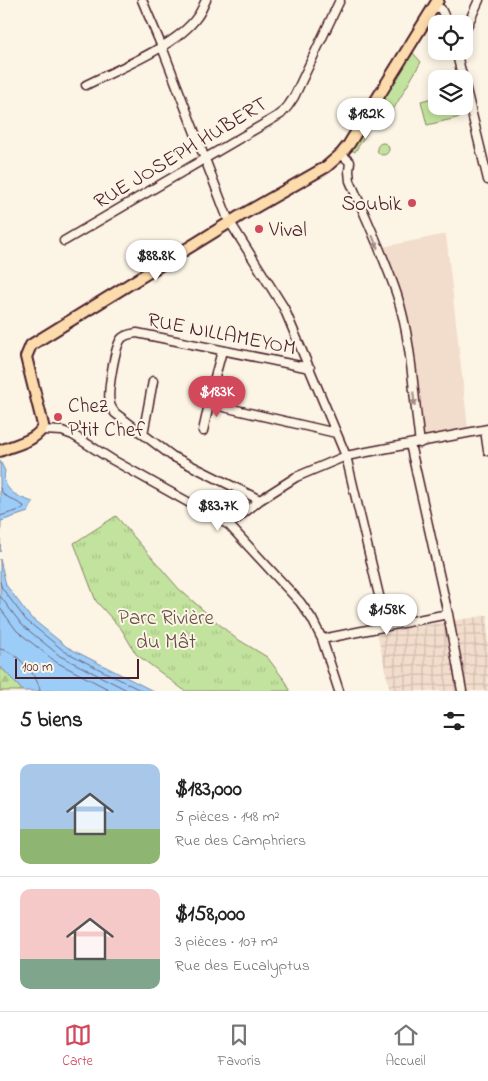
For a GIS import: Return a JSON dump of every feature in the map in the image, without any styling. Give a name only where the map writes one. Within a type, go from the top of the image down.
[{"type":"main road","points":[[0,451],[33,437],[42,430],[43,425],[26,357],[30,345],[326,166],[341,154],[436,3]]},
{"type":"street","points":[[142,0],[230,223],[284,308],[346,456],[386,625]]},
{"type":"street","points":[[86,85],[162,47],[191,24],[206,0]]},
{"type":"street","name":"RUE JOSEPH HUBERT","points":[[64,241],[280,114],[288,106],[340,0]]},
{"type":"street","points":[[473,15],[479,0]]},
{"type":"street","points":[[436,3],[443,15]]},
{"type":"street","points":[[472,115],[488,180]]},
{"type":"street","points":[[341,154],[350,162],[350,181],[397,295],[411,372],[420,443]]},
{"type":"street","name":"RUE NILLAMEYOM","points":[[260,500],[172,456],[115,413],[110,404],[109,393],[118,347],[122,338],[129,334],[137,333],[310,368]]},
{"type":"street","points":[[203,431],[222,351]]},
{"type":"street","points":[[143,434],[153,381]]},
{"type":"street","points":[[210,400],[215,406],[336,434]]},
{"type":"street","points":[[42,430],[62,431],[73,435],[229,525],[300,602],[312,619],[322,639],[339,691]]},
{"type":"street","points":[[229,525],[260,500],[296,477],[346,456],[487,430],[488,451]]},
{"type":"street","points":[[410,444],[448,614],[462,691]]},
{"type":"street","points":[[322,639],[448,614]]},
{"type":"shaded area","points":[[446,234],[468,428],[423,437],[403,298],[382,247]]},
{"type":"shaded area","points":[[488,615],[488,691],[390,691],[377,633]]},
{"type":"green space","points":[[413,53],[421,62],[390,115],[381,110],[355,152],[351,150]]},
{"type":"green space","points":[[428,99],[428,115],[460,115],[461,117],[427,125],[421,101]]},
{"type":"green space","points":[[381,143],[385,143],[389,149],[385,155],[381,155],[377,151],[377,147]]},
{"type":"green space","name":"Parc Rivière du Mât","points":[[116,516],[179,589],[234,637],[267,657],[286,682],[290,691],[185,691],[136,654],[122,630],[96,601],[74,543]]},
{"type":"green space","points":[[0,666],[23,691],[0,691]]},
{"type":"water","points":[[0,461],[5,471],[4,478],[8,488],[22,498],[33,502],[28,512],[1,521],[0,552]]},
{"type":"water","points":[[0,559],[6,585],[30,617],[67,647],[153,691],[23,691],[0,666]]},
{"type":"place","name":"Soubik","points":[[412,203]]},
{"type":"place","name":"Vival","points":[[259,229]]},
{"type":"place","name":"Chez P'tit Chef","points":[[58,417]]}]
